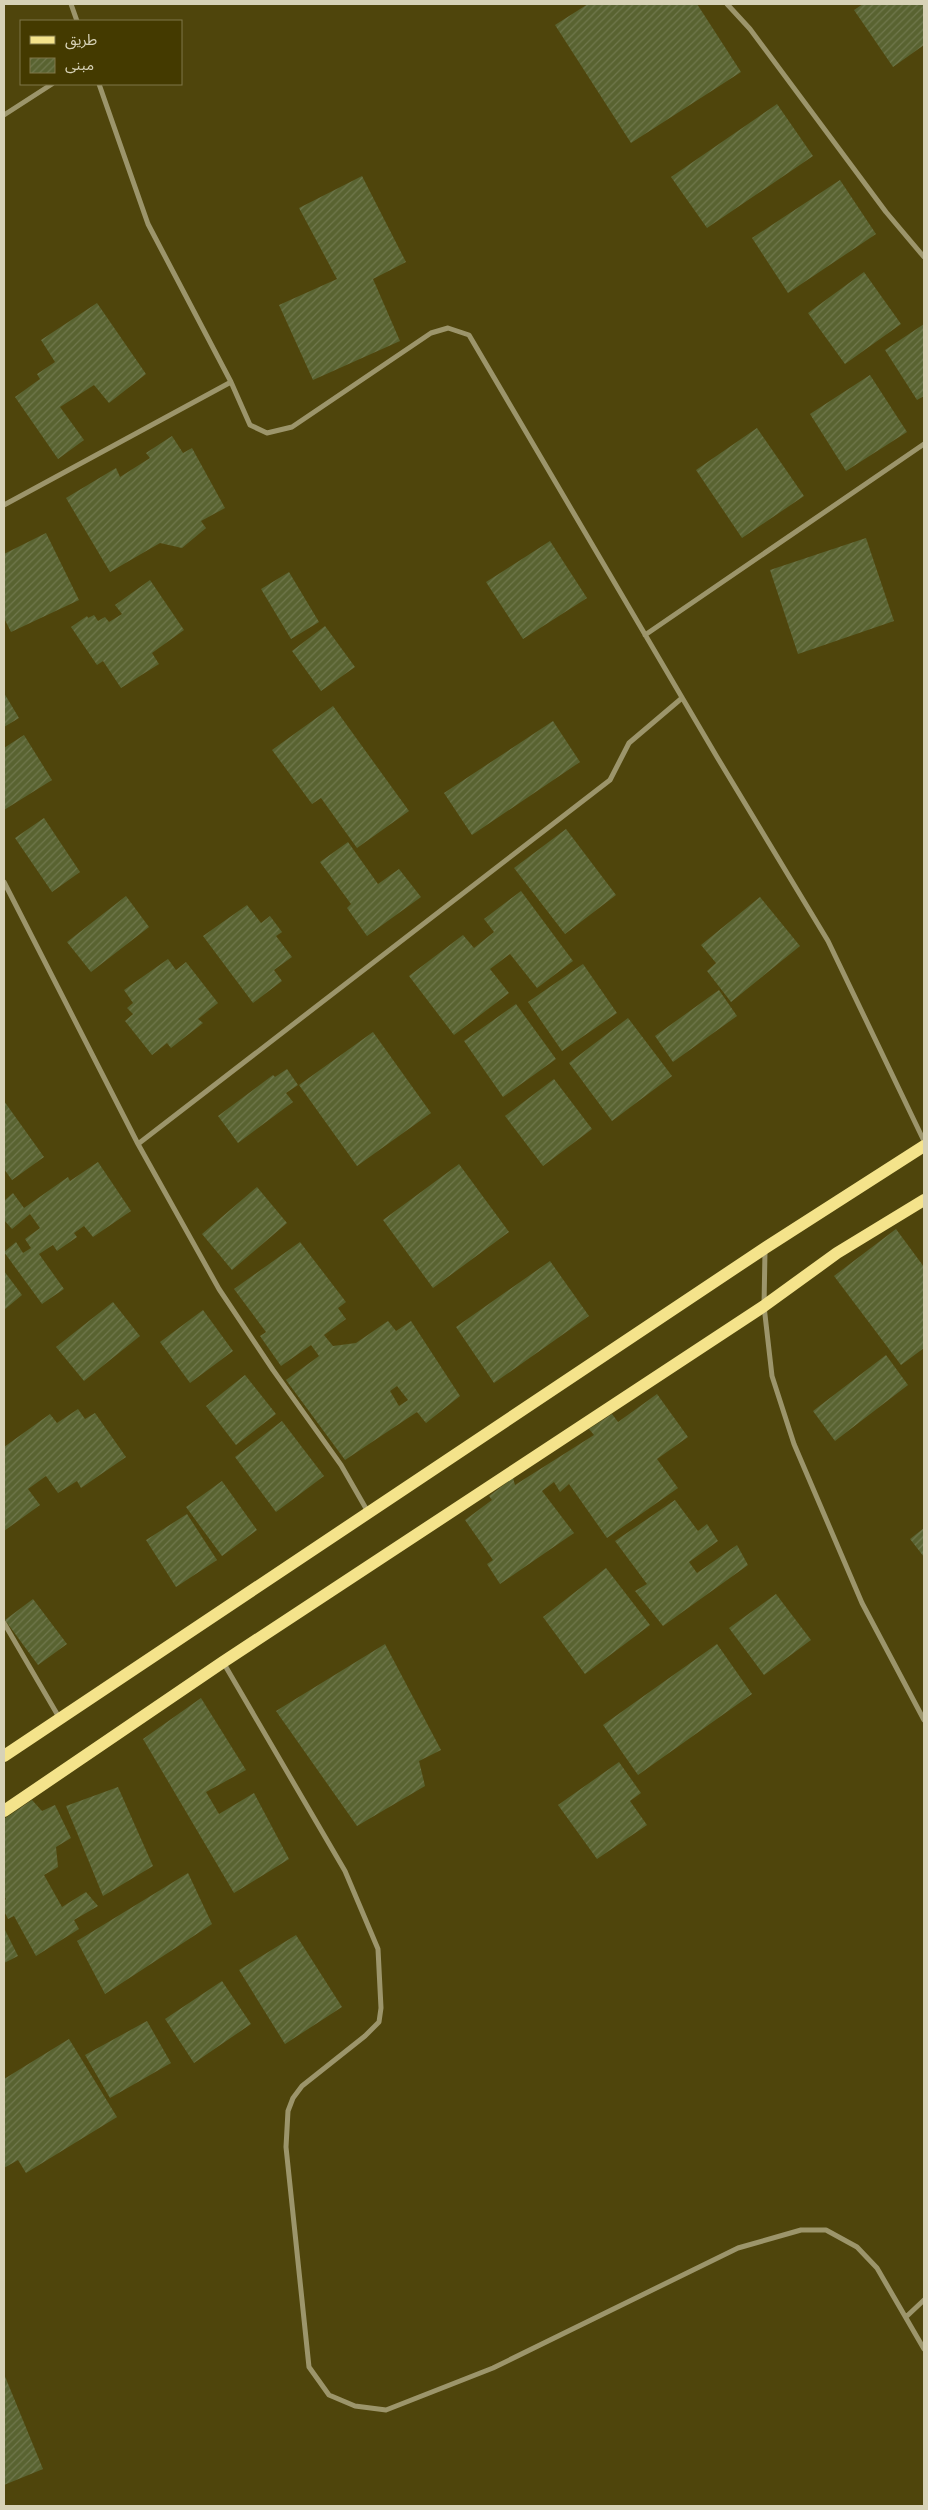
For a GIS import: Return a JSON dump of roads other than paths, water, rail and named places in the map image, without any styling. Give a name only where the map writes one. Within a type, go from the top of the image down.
[{"type":"main road","points":[[4,1756],[765,1248],[924,1146]]},
{"type":"main road","points":[[4,1811],[223,1662],[764,1306],[837,1253],[924,1200]]},
{"type":"street","points":[[71,4],[77,20]]},
{"type":"street","points":[[727,4],[750,29],[886,212],[924,256]]},
{"type":"street","points":[[4,115],[50,85]]},
{"type":"street","points":[[99,85],[148,224],[231,382],[250,425],[267,433],[292,427],[431,333],[448,328],[469,335],[682,698],[828,941],[924,1141]]},
{"type":"street","points":[[4,505],[231,382]]},
{"type":"street","points":[[645,635],[924,444]]},
{"type":"street","points":[[138,1144],[610,780],[629,743],[682,698]]},
{"type":"street","points":[[4,882],[138,1144],[219,1289],[273,1370],[341,1465],[368,1512]]},
{"type":"street","points":[[765,1248],[764,1306],[772,1376],[794,1444],[862,1603],[924,1720]]},
{"type":"street","points":[[4,1622],[60,1720]]},
{"type":"street","points":[[223,1662],[345,1871],[378,1949],[382,2008],[379,2022],[365,2036],[302,2086],[293,2098],[288,2111],[286,2147],[309,2367],[329,2395],[355,2406],[386,2410],[493,2368],[738,2248],[801,2230],[826,2230],[857,2247],[877,2268],[907,2316],[924,2349]]},
{"type":"street","points":[[907,2316],[924,2300]]}]
